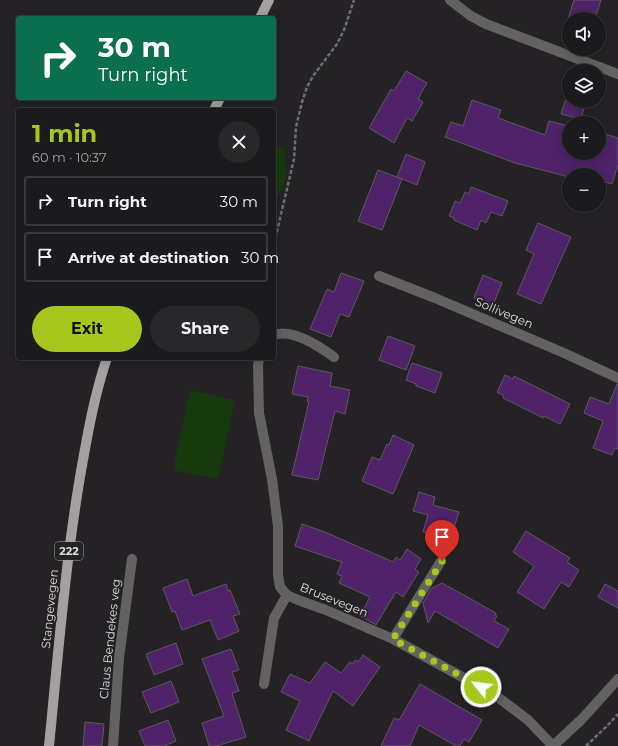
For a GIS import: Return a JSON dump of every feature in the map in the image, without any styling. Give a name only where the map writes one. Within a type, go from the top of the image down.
[{"type":"main road","points":[[261,16],[269,0]]},
{"type":"main road","name":"Stangevegen","points":[[49,746],[74,514],[86,440],[101,375],[106,360]]},
{"type":"street","points":[[450,0],[471,16],[486,24],[618,74]]},
{"type":"street","name":"Sollivegen","points":[[379,276],[435,298],[564,353],[618,378]]},
{"type":"street","points":[[276,333],[280,332],[287,333],[301,338],[334,357]]},
{"type":"street","name":"Brusevegen","points":[[259,360],[259,413],[272,479],[278,526],[278,575],[280,587],[287,595],[393,639],[495,695],[528,720],[553,746]]},
{"type":"street","name":"Claus Bendekes veg","points":[[113,746],[119,658],[132,558]]},
{"type":"street","points":[[393,639],[442,561]]},
{"type":"street","points":[[264,684],[274,618],[287,595]]},
{"type":"street","points":[[553,746],[582,719],[618,679]]},
{"type":"path","points":[[276,236],[294,160],[296,127],[302,102],[313,76],[337,44],[346,25],[354,0]]},
{"type":"path","points":[[586,746],[618,714]]},
{"type":"green space","points":[[276,146],[285,150],[286,179],[276,201]]},
{"type":"green space","points":[[190,390],[235,400],[218,479],[173,470]]},
{"type":"building","points":[[574,0],[601,0],[597,12],[570,12]]},
{"type":"building","points":[[406,71],[427,83],[418,99],[423,102],[412,121],[407,118],[394,143],[369,128],[391,89],[394,91]]},
{"type":"building","points":[[472,100],[501,110],[498,118],[545,135],[549,121],[562,124],[562,160],[606,160],[606,134],[618,138],[618,165],[612,184],[606,182],[606,168],[562,168],[562,175],[515,163],[445,137],[451,122],[463,126]]},
{"type":"building","points":[[563,108],[584,108],[582,116],[569,116],[561,114]]},
{"type":"building","points":[[406,154],[425,162],[417,185],[397,177]]},
{"type":"building","points":[[378,170],[402,179],[382,230],[358,221]]},
{"type":"building","points":[[471,187],[508,201],[502,216],[491,212],[486,223],[481,220],[477,230],[454,220],[454,218],[449,216],[455,201],[460,203],[465,192],[469,194]]},
{"type":"building","points":[[538,223],[571,237],[541,304],[517,294],[534,254],[526,250]]},
{"type":"building","points":[[341,273],[364,281],[349,317],[340,314],[331,337],[310,329],[327,289],[334,292]]},
{"type":"building","points":[[483,275],[502,283],[493,305],[474,298]]},
{"type":"building","points":[[388,336],[415,346],[406,370],[379,360]]},
{"type":"building","points":[[412,363],[442,373],[435,393],[416,386],[416,384],[406,380]]},
{"type":"building","points":[[298,366],[332,373],[330,386],[350,390],[345,414],[335,411],[318,480],[292,475],[309,401],[307,401],[308,397],[292,394]]},
{"type":"building","points":[[505,375],[513,379],[514,376],[570,404],[560,424],[544,416],[543,418],[503,398],[504,396],[497,392]]},
{"type":"building","points":[[617,384],[618,449],[615,448],[612,455],[593,448],[603,421],[584,413],[590,397],[609,404]]},
{"type":"building","points":[[393,435],[414,445],[393,494],[362,481],[372,457],[380,460]]},
{"type":"building","points":[[419,492],[435,497],[433,505],[459,512],[452,534],[444,532],[442,537],[423,532],[428,515],[413,511]]},
{"type":"building","points":[[302,524],[325,532],[393,562],[396,557],[400,560],[407,549],[421,559],[415,569],[419,572],[403,597],[396,592],[376,625],[360,616],[370,597],[339,583],[342,576],[337,574],[342,562],[295,546]]},
{"type":"building","points":[[526,531],[570,558],[567,562],[579,570],[569,587],[561,582],[544,609],[517,592],[534,566],[513,552]]},
{"type":"building","points":[[187,579],[193,596],[226,584],[240,614],[233,616],[239,631],[218,640],[210,620],[182,630],[175,611],[172,612],[163,588]]},
{"type":"building","points":[[442,583],[496,613],[495,615],[497,616],[494,621],[509,629],[498,648],[435,611],[428,623],[423,603],[432,588]]},
{"type":"building","points":[[605,584],[618,591],[618,608],[598,597]]},
{"type":"building","points":[[176,643],[183,664],[154,675],[146,654]]},
{"type":"building","points":[[231,649],[239,670],[232,672],[239,691],[232,693],[246,737],[216,746],[209,746],[202,723],[224,716],[202,659]]},
{"type":"building","points":[[363,655],[380,667],[353,706],[333,691],[309,741],[286,730],[300,701],[281,692],[290,674],[310,683],[325,662],[341,673],[350,662],[353,664],[355,660],[358,662]]},
{"type":"building","points":[[171,681],[179,702],[151,713],[142,692]]},
{"type":"building","points":[[420,684],[482,720],[469,742],[464,739],[460,746],[456,746],[419,725],[410,746],[381,746],[394,718],[399,720]]},
{"type":"building","points":[[168,720],[176,741],[164,746],[145,746],[139,731]]},
{"type":"building","points":[[85,722],[104,724],[102,746],[83,746]]},
{"type":"route","points":[[442,561],[393,639],[481,687]]}]
